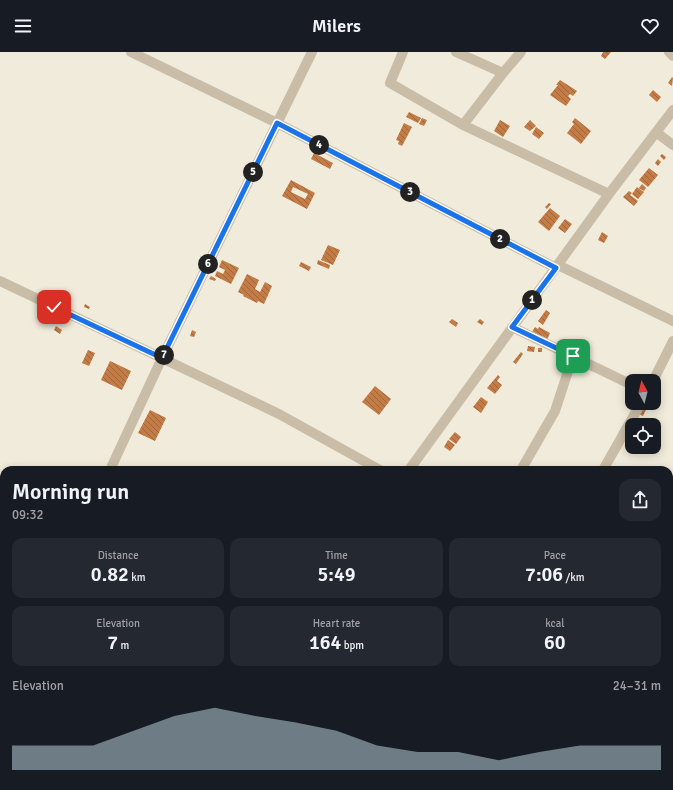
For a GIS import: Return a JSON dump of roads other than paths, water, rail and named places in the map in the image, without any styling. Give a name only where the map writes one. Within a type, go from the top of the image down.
[{"type":"street","points":[[131,52],[277,123],[557,266],[673,321]]},
{"type":"street","points":[[112,466],[162,358],[312,52]]},
{"type":"street","points":[[403,52],[390,83],[463,126],[609,194]]},
{"type":"street","points":[[456,52],[503,73]]},
{"type":"street","points":[[463,126],[503,73],[522,52]]},
{"type":"street","points":[[669,52],[673,56]]},
{"type":"street","points":[[412,466],[609,194],[657,133],[673,110]]},
{"type":"street","points":[[657,133],[673,144]]},
{"type":"street","points":[[0,281],[278,414],[373,466]]},
{"type":"street","points":[[512,327],[625,382]]},
{"type":"street","points":[[656,374],[673,341]]},
{"type":"street","points":[[523,466],[555,411],[573,356]]},
{"type":"street","points":[[605,466],[637,410]]}]
